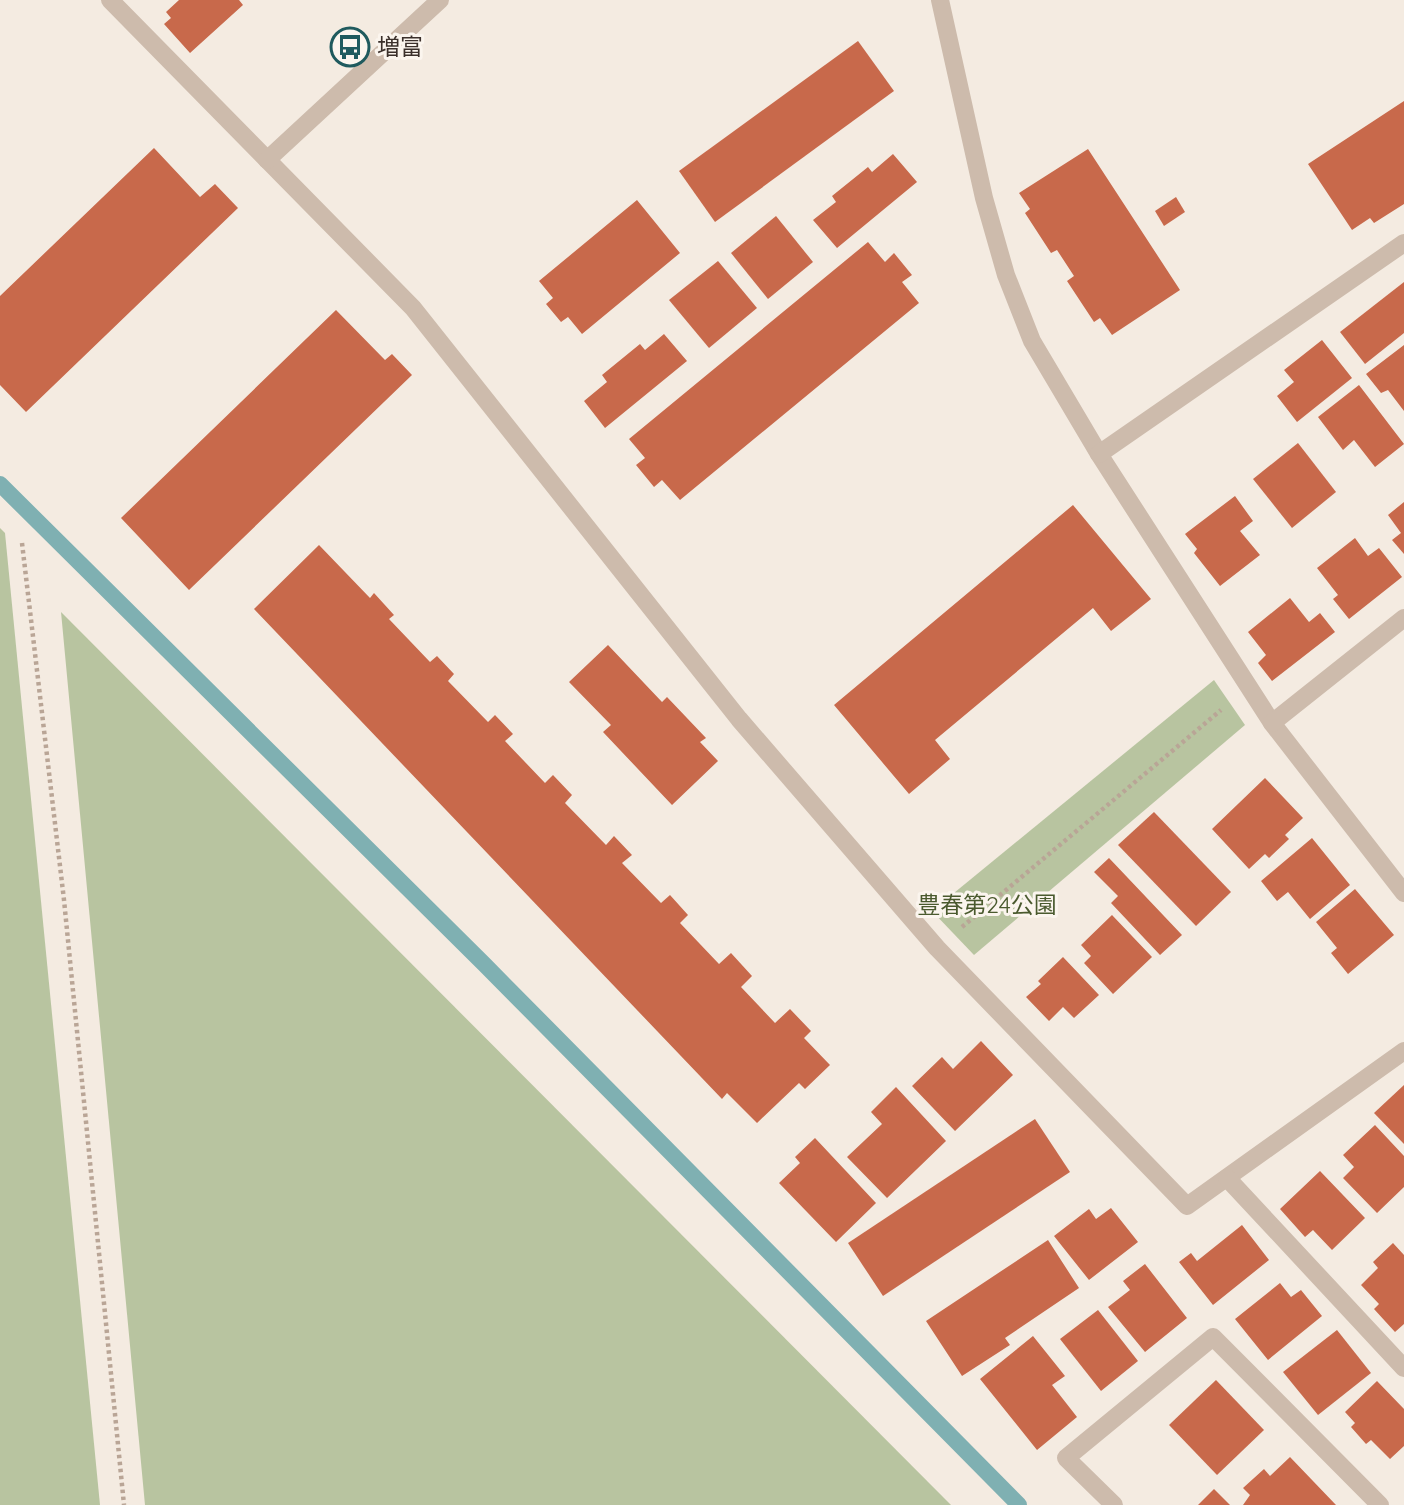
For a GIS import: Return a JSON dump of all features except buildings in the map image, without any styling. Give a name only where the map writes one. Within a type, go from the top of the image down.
[{"type":"street","points":[[110,0],[413,308],[739,719],[937,948],[1187,1206],[1404,1051]]},
{"type":"street","points":[[267,160],[440,0]]},
{"type":"street","points":[[940,0],[984,198],[1006,275],[1032,341],[1099,454],[1272,723],[1404,893]]},
{"type":"street","points":[[1099,454],[1404,243]]},
{"type":"street","points":[[1272,723],[1404,618]]},
{"type":"street","points":[[1227,1178],[1404,1368]]},
{"type":"street","points":[[1114,1505],[1066,1458],[1213,1336],[1380,1505]]},
{"type":"path","points":[[22,543],[64,900],[124,1505]]},
{"type":"path","points":[[937,948],[1248,687]]},
{"type":"green space","points":[[0,528],[5,533],[100,1505],[0,1505]]},
{"type":"green space","points":[[61,612],[951,1505],[145,1505]]},
{"type":"green space","name":"豊春第24公園","points":[[1214,680],[1245,725],[974,955],[932,911]]},
{"type":"waterway","points":[[0,484],[484,964],[1019,1505]]},
{"type":"place","name":"増富","points":[[350,47]]}]
